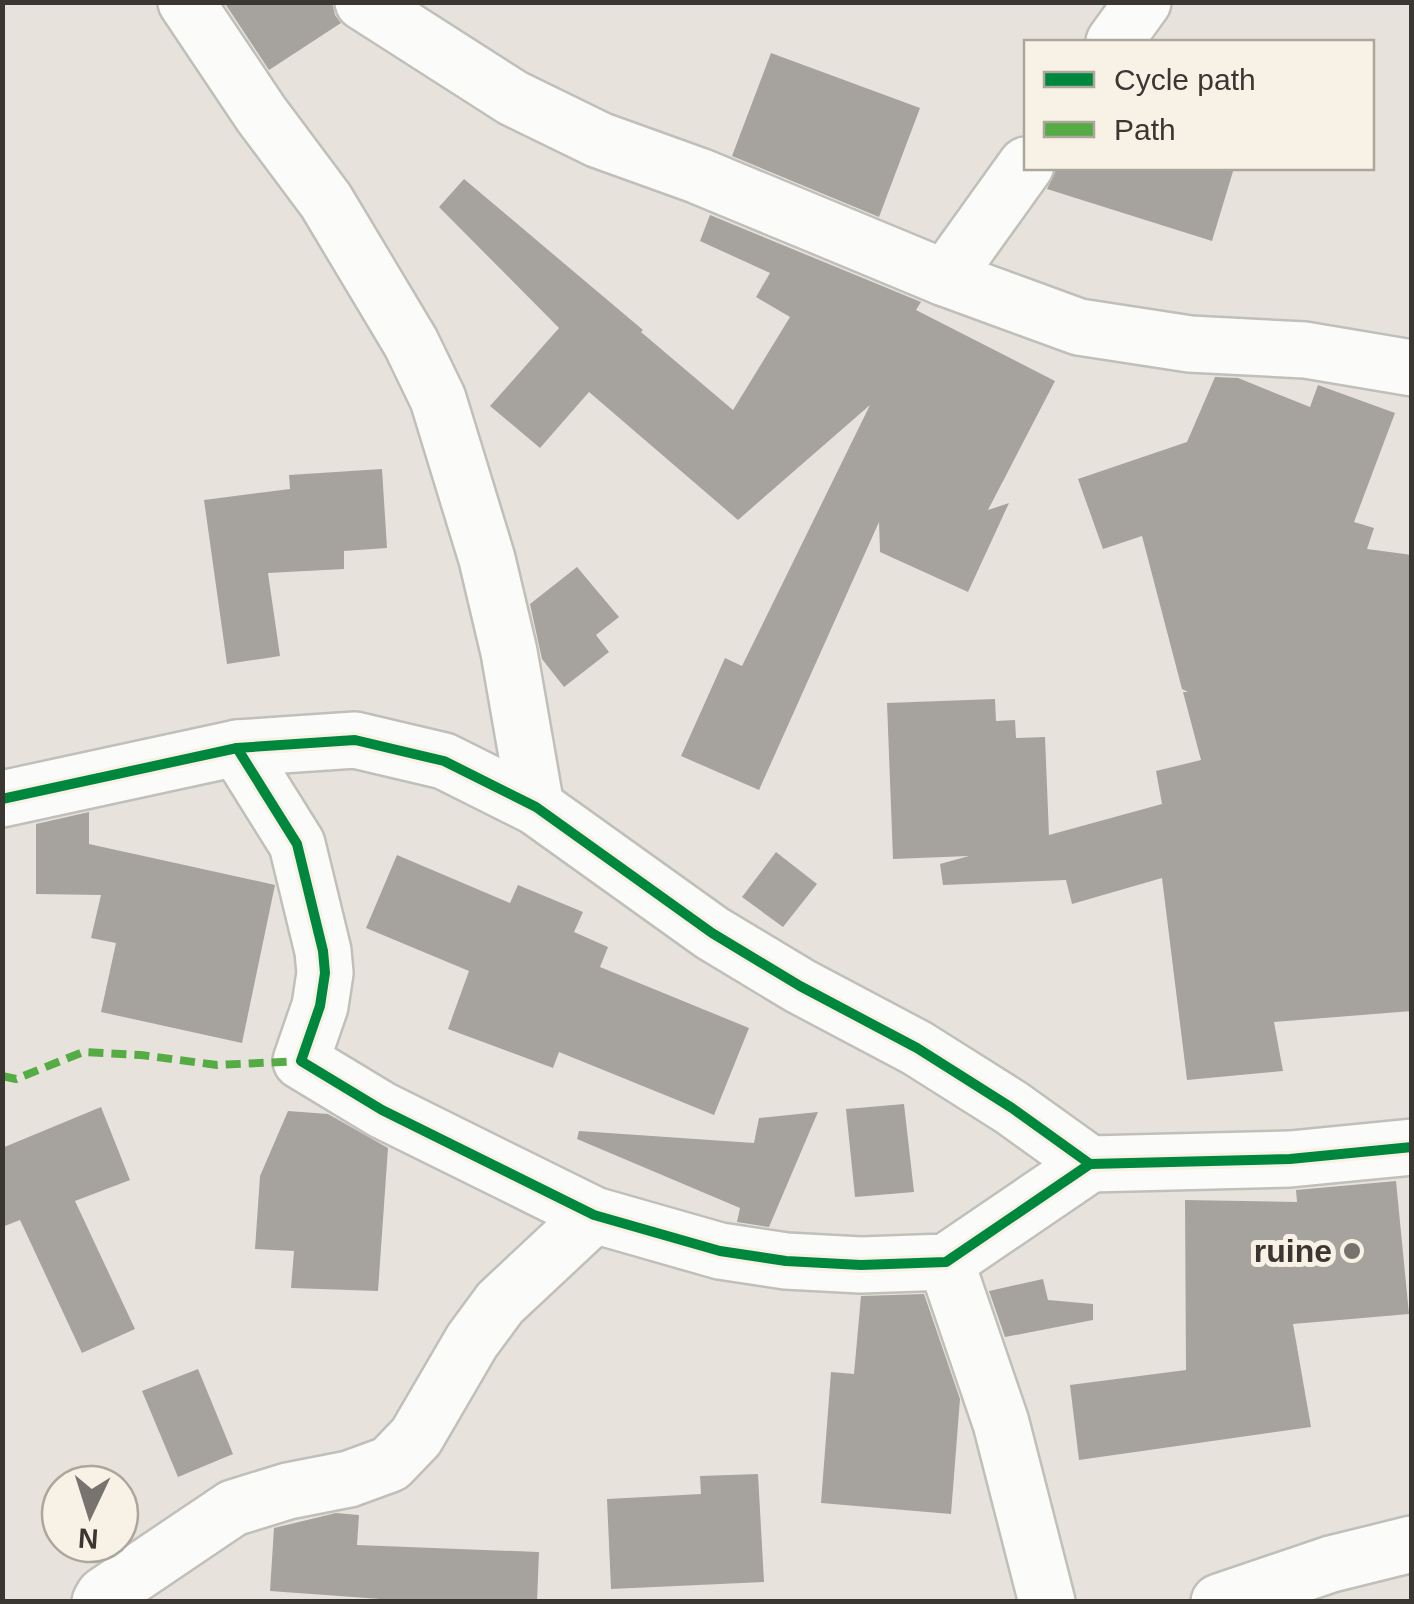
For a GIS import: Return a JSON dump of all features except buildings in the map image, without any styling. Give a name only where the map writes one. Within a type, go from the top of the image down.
[{"type":"street","points":[[186,2],[326,201],[411,343],[438,400],[486,559],[509,652],[536,807]]},
{"type":"street","points":[[364,2],[513,98],[598,140],[700,176],[946,278],[1080,327],[1190,344],[1305,350],[1412,368]]},
{"type":"street","points":[[1115,40],[1142,2]]},
{"type":"street","points":[[946,278],[1024,168]]},
{"type":"street","points":[[2,799],[237,748],[355,740],[444,761],[536,807],[712,933],[800,986],[918,1048],[1090,1164]]},
{"type":"street","points":[[237,748],[297,844],[323,952],[326,973],[320,1006],[301,1060],[382,1110],[594,1215],[720,1251],[786,1261],[861,1265],[946,1262],[1090,1164],[1290,1158],[1412,1147]]},
{"type":"street","points":[[100,1602],[118,1585],[233,1508],[288,1491],[349,1479],[390,1464],[416,1437],[472,1341],[500,1304],[594,1215]]},
{"type":"street","points":[[946,1262],[1001,1423],[1046,1602]]},
{"type":"street","points":[[1219,1602],[1287,1577],[1412,1544]]},
{"type":"marked path","points":[[2,1076],[16,1079],[83,1052],[217,1065],[301,1061]]},
{"type":"cycle path","points":[[2,799],[237,748],[355,740],[444,761],[536,807],[712,933],[800,986],[917,1048],[1012,1108],[1090,1164],[1290,1159],[1412,1147]]},
{"type":"cycle path","points":[[237,748],[297,844],[323,951],[325,973],[320,1006],[301,1061],[382,1110],[594,1215],[720,1251],[786,1261],[861,1265],[946,1262],[1090,1164]]},
{"type":"place","name":"ruine","points":[[1352,1251]]}]
